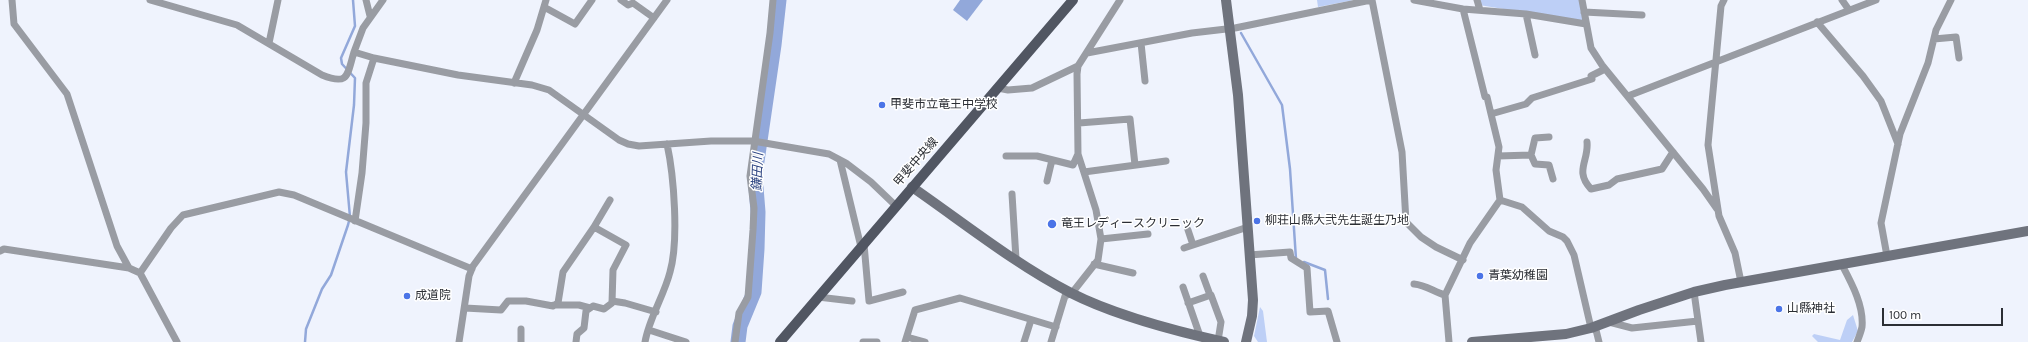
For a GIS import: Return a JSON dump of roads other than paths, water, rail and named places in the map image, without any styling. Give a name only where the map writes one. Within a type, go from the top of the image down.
[{"type":"main road","name":"甲斐中央線","points":[[780,342],[1073,0]]},
{"type":"street","points":[[12,0],[14,24],[67,94],[117,246],[129,268]]},
{"type":"street","points":[[150,0],[237,25],[322,75],[336,81],[340,80],[347,74],[363,28],[382,0]]},
{"type":"street","points":[[269,43],[278,0]]},
{"type":"street","points":[[366,0],[370,16]]},
{"type":"street","points":[[514,83],[537,30],[545,3],[575,24],[592,0]]},
{"type":"street","points":[[621,0],[628,5],[633,3],[654,18]]},
{"type":"street","points":[[459,342],[469,276],[472,268],[667,0]]},
{"type":"street","points":[[735,342],[739,313],[748,297],[754,208],[750,176],[773,0]]},
{"type":"street","points":[[998,88],[1008,90],[1032,88],[1078,66],[1120,0]]},
{"type":"street","points":[[1226,0],[1238,102],[1253,310],[1246,342]]},
{"type":"street","points":[[1087,53],[1287,18],[1370,0],[1402,152],[1406,222],[1421,237],[1436,247],[1463,260]]},
{"type":"street","points":[[1414,0],[1463,9],[1526,14],[1586,24]]},
{"type":"street","points":[[1477,0],[1480,10]]},
{"type":"street","points":[[1582,0],[1592,48],[1605,68],[1673,152],[1718,211]]},
{"type":"street","points":[[1724,0],[1721,6],[1708,145],[1718,211],[1735,253],[1741,282]]},
{"type":"street","points":[[1842,0],[1849,10]]},
{"type":"street","points":[[1628,96],[1876,0]]},
{"type":"street","points":[[1887,256],[1881,223],[1898,144],[1917,89],[1928,63],[1934,39],[1951,0]]},
{"type":"street","points":[[1449,342],[1445,295],[1470,243],[1500,200],[1496,170],[1499,147],[1497,134],[1487,97],[1485,97],[1463,9]]},
{"type":"street","points":[[1584,12],[1642,15]]},
{"type":"street","points":[[1526,14],[1536,55]]},
{"type":"street","points":[[1817,22],[1863,76],[1881,101],[1898,144]]},
{"type":"street","points":[[1934,39],[1956,37],[1959,58]]},
{"type":"street","points":[[1141,43],[1145,81]]},
{"type":"street","points":[[354,52],[374,58],[458,75],[514,83],[549,90],[619,140],[628,144],[667,144],[711,141],[755,142],[829,154],[871,182],[896,206]]},
{"type":"street","points":[[355,221],[362,173],[365,137],[366,83],[374,58]]},
{"type":"street","points":[[1051,342],[1065,296],[1072,293],[1098,260],[1101,240],[1096,210],[1078,154],[1078,66]]},
{"type":"street","points":[[1492,114],[1526,104],[1532,98],[1592,79],[1592,76],[1605,68]]},
{"type":"street","points":[[1079,123],[1130,119],[1135,165]]},
{"type":"street","points":[[1549,137],[1535,138],[1531,155],[1534,164],[1549,165],[1553,179]]},
{"type":"street","points":[[1587,142],[1588,153],[1582,164],[1585,183],[1591,189],[1609,185],[1617,179],[1662,169],[1673,152]]},
{"type":"street","points":[[645,342],[671,272],[673,253],[674,186],[667,144]]},
{"type":"street","points":[[1006,156],[1037,156],[1073,164],[1078,154]]},
{"type":"street","points":[[1498,156],[1531,155]]},
{"type":"street","points":[[840,160],[862,246],[869,301],[903,292]]},
{"type":"street","points":[[1047,181],[1052,160]]},
{"type":"street","points":[[1084,172],[1166,161]]},
{"type":"street","points":[[912,187],[1016,259],[1072,293],[1120,314],[1221,341],[1221,322],[1203,276]]},
{"type":"street","points":[[140,273],[177,220],[183,215],[279,192],[294,195],[472,268]]},
{"type":"street","points":[[1012,194],[1016,259]]},
{"type":"street","points":[[554,305],[558,303],[563,272],[594,227],[610,200]]},
{"type":"street","points":[[1500,200],[1522,207],[1549,231],[1563,237],[1567,241],[1574,255],[1593,327],[1599,342]]},
{"type":"street","points":[[465,308],[501,310],[508,301],[514,300],[554,305],[579,305],[590,308],[593,306],[604,310],[612,303],[613,270],[626,245],[594,227]]},
{"type":"street","points":[[1184,248],[1248,227]]},
{"type":"street","points":[[1188,230],[1194,245]]},
{"type":"street","points":[[1472,342],[1567,338],[1639,310],[1694,292],[1741,282],[2028,231]]},
{"type":"street","points":[[1101,240],[1148,234]]},
{"type":"street","points":[[0,251],[4,249],[129,268],[140,273],[170,333],[177,342]]},
{"type":"street","points":[[1249,255],[1290,252],[1292,258],[1307,268],[1310,312],[1328,311],[1337,342]]},
{"type":"street","points":[[1094,264],[1133,273]]},
{"type":"street","points":[[1842,265],[1856,291],[1860,309],[1862,327],[1857,342]]},
{"type":"street","points":[[1414,284],[1424,285],[1438,293],[1445,295]]},
{"type":"street","points":[[1183,287],[1200,336]]},
{"type":"street","points":[[1694,292],[1701,342]]},
{"type":"street","points":[[1188,303],[1210,295]]},
{"type":"street","points":[[818,297],[852,301]]},
{"type":"street","points":[[925,342],[906,339],[915,310],[960,298],[1056,327]]},
{"type":"street","points":[[612,301],[637,306],[656,312]]},
{"type":"street","points":[[576,342],[577,334],[584,328],[586,311],[590,308]]},
{"type":"street","points":[[1024,342],[1031,320]]},
{"type":"street","points":[[1609,322],[1632,328],[1698,321]]},
{"type":"street","points":[[520,342],[521,329]]},
{"type":"street","points":[[649,330],[687,342],[695,342]]},
{"type":"street","points":[[863,342],[876,342]]},
{"type":"waterway","points":[[305,342],[306,329],[322,289],[331,275],[350,217],[346,172],[354,105],[355,78],[342,64],[341,58],[355,26],[353,0]]},
{"type":"waterway","name":"鎌田川","points":[[738,342],[740,326],[754,292],[758,212],[755,175],[779,0]]},
{"type":"waterway","points":[[1241,33],[1282,105],[1290,169],[1296,259]]},
{"type":"waterway","points":[[1304,262],[1325,270],[1328,299]]},
{"type":"place","name":"甲斐市立竜王中学校","points":[[882,105]]},
{"type":"place","name":"柳荘山縣大弐先生誕生乃地","points":[[1257,221]]},
{"type":"place","name":"竜王レディースクリニック","points":[[1052,224]]},
{"type":"place","name":"青葉幼稚園","points":[[1480,276]]},
{"type":"place","name":"成道院","points":[[407,296]]},
{"type":"place","name":"山縣神社","points":[[1779,309]]}]
